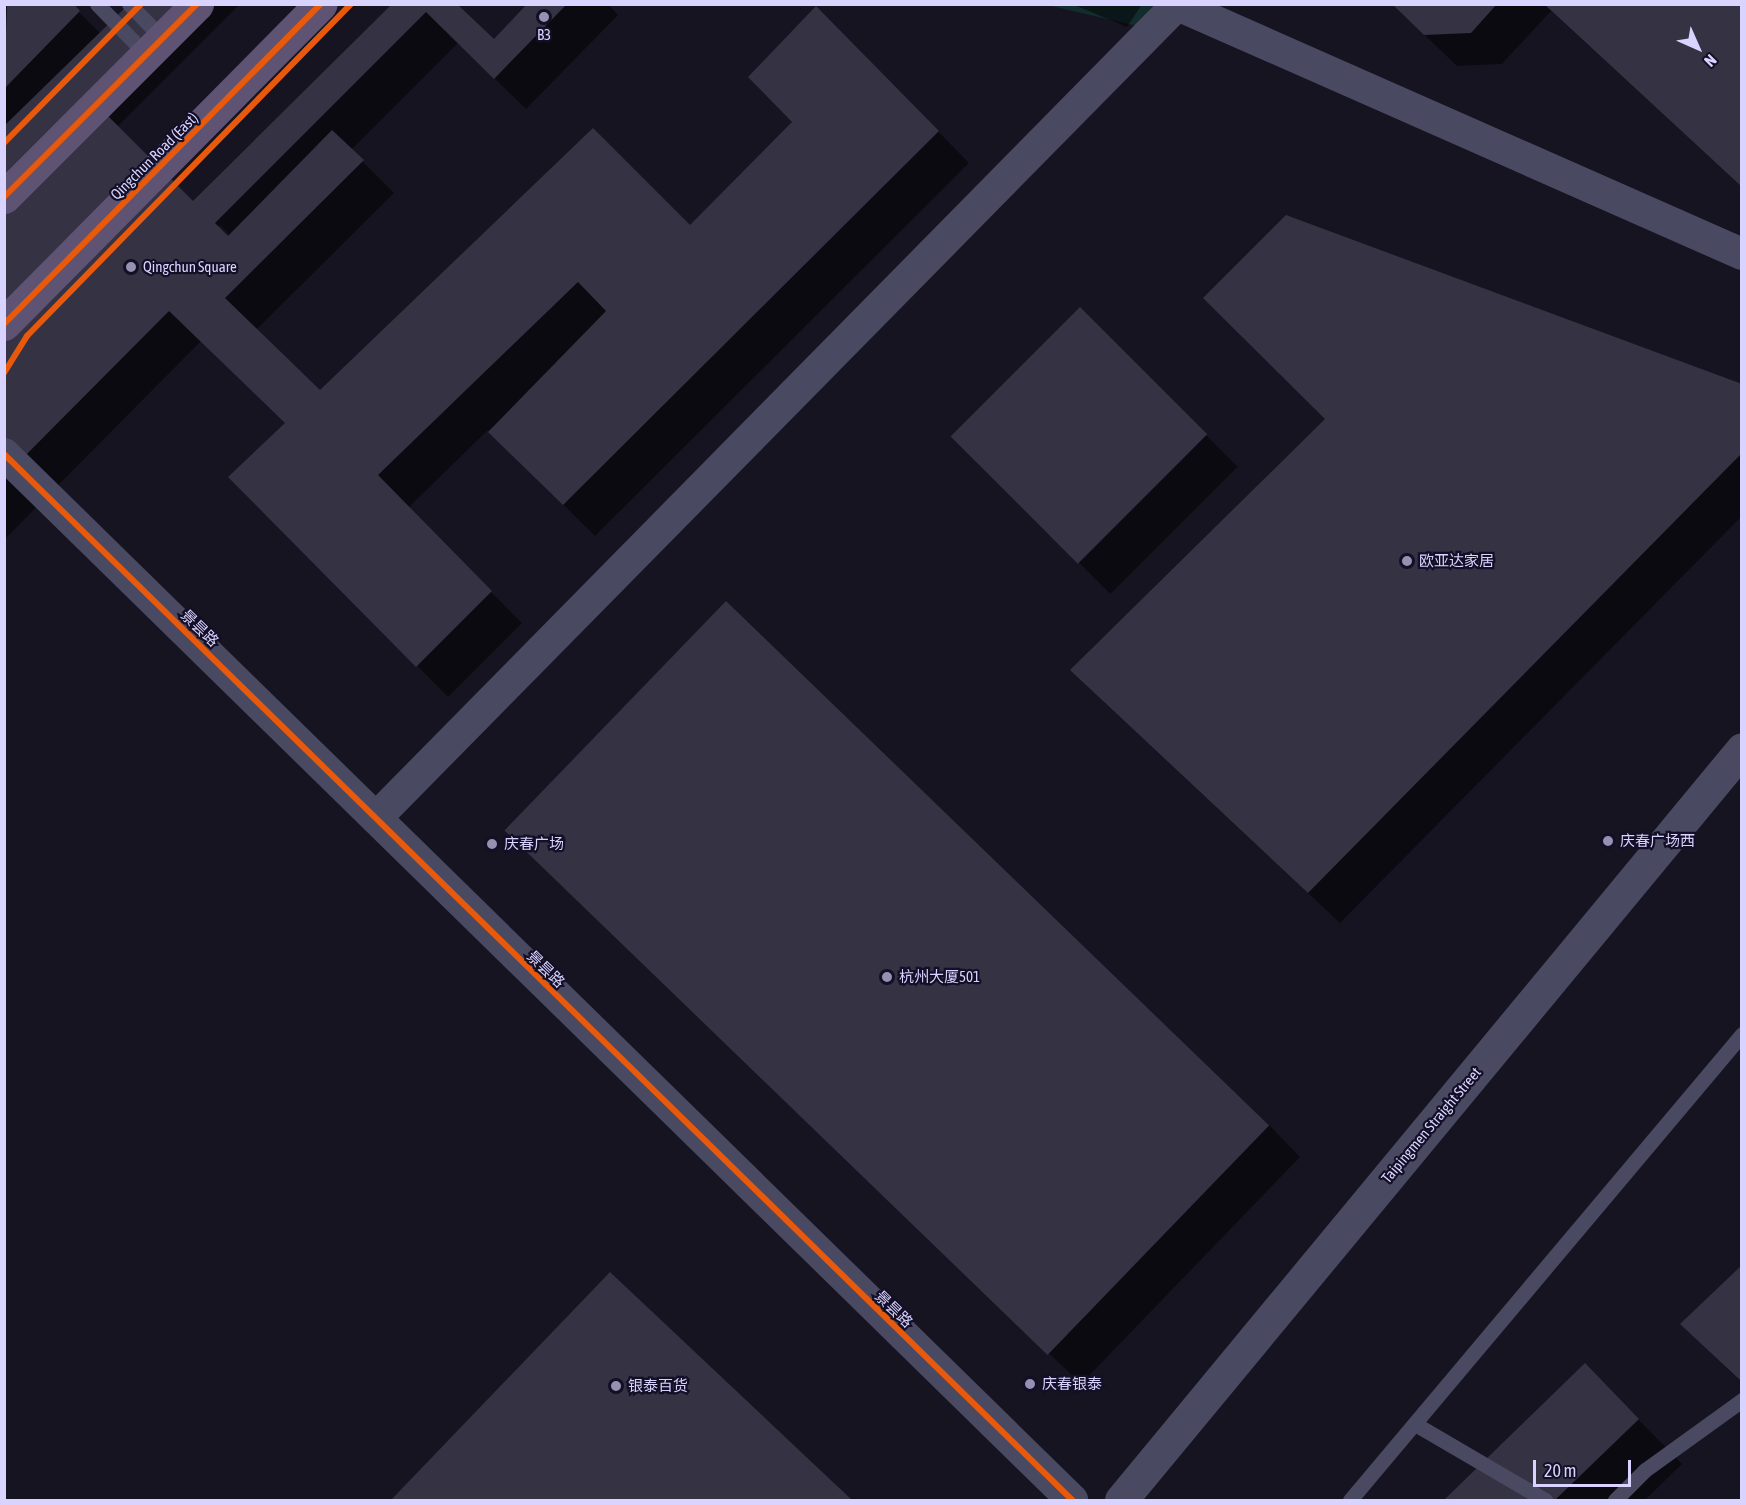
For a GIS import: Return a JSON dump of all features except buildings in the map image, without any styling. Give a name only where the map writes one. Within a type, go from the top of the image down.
[{"type":"main road","points":[[4,197],[197,4]]},
{"type":"main road","name":"Qingchun Road (East)","points":[[4,324],[321,4]]},
{"type":"street","points":[[376,818],[1178,5],[1742,254]]},
{"type":"street","name":"景昙路","points":[[4,454],[1072,1500]]},
{"type":"street","name":"Taipingmen Straight Street","points":[[1121,1500],[1742,749]]},
{"type":"lane","points":[[97,4],[155,47]]},
{"type":"lane","points":[[129,4],[155,47]]},
{"type":"lane","points":[[1350,1500],[1742,1034]]},
{"type":"lane","points":[[1615,1500],[1645,1470],[1742,1400]]},
{"type":"lane","points":[[1415,1424],[1545,1500]]},
{"type":"green space","points":[[1047,5],[1164,5],[1150,29]]},
{"type":"cycle path","points":[[4,143],[141,4]]},
{"type":"cycle path","points":[[4,197],[197,4]]},
{"type":"cycle path","points":[[4,324],[321,4]]},
{"type":"cycle path","points":[[4,373],[27,336],[351,4]]},
{"type":"cycle path","points":[[4,454],[1072,1500]]},
{"type":"place","name":"B3","points":[[544,17]]},
{"type":"place","name":"Qingchun Square","points":[[131,267]]},
{"type":"place","name":"欧亚达家居","points":[[1407,561]]},
{"type":"place","name":"庆春广场西","points":[[1608,841]]},
{"type":"place","name":"庆春广场","points":[[492,844]]},
{"type":"place","name":"杭州大厦501","points":[[887,977]]},
{"type":"place","name":"庆春银泰","points":[[1030,1384]]},
{"type":"place","name":"银泰百货","points":[[616,1386]]}]
